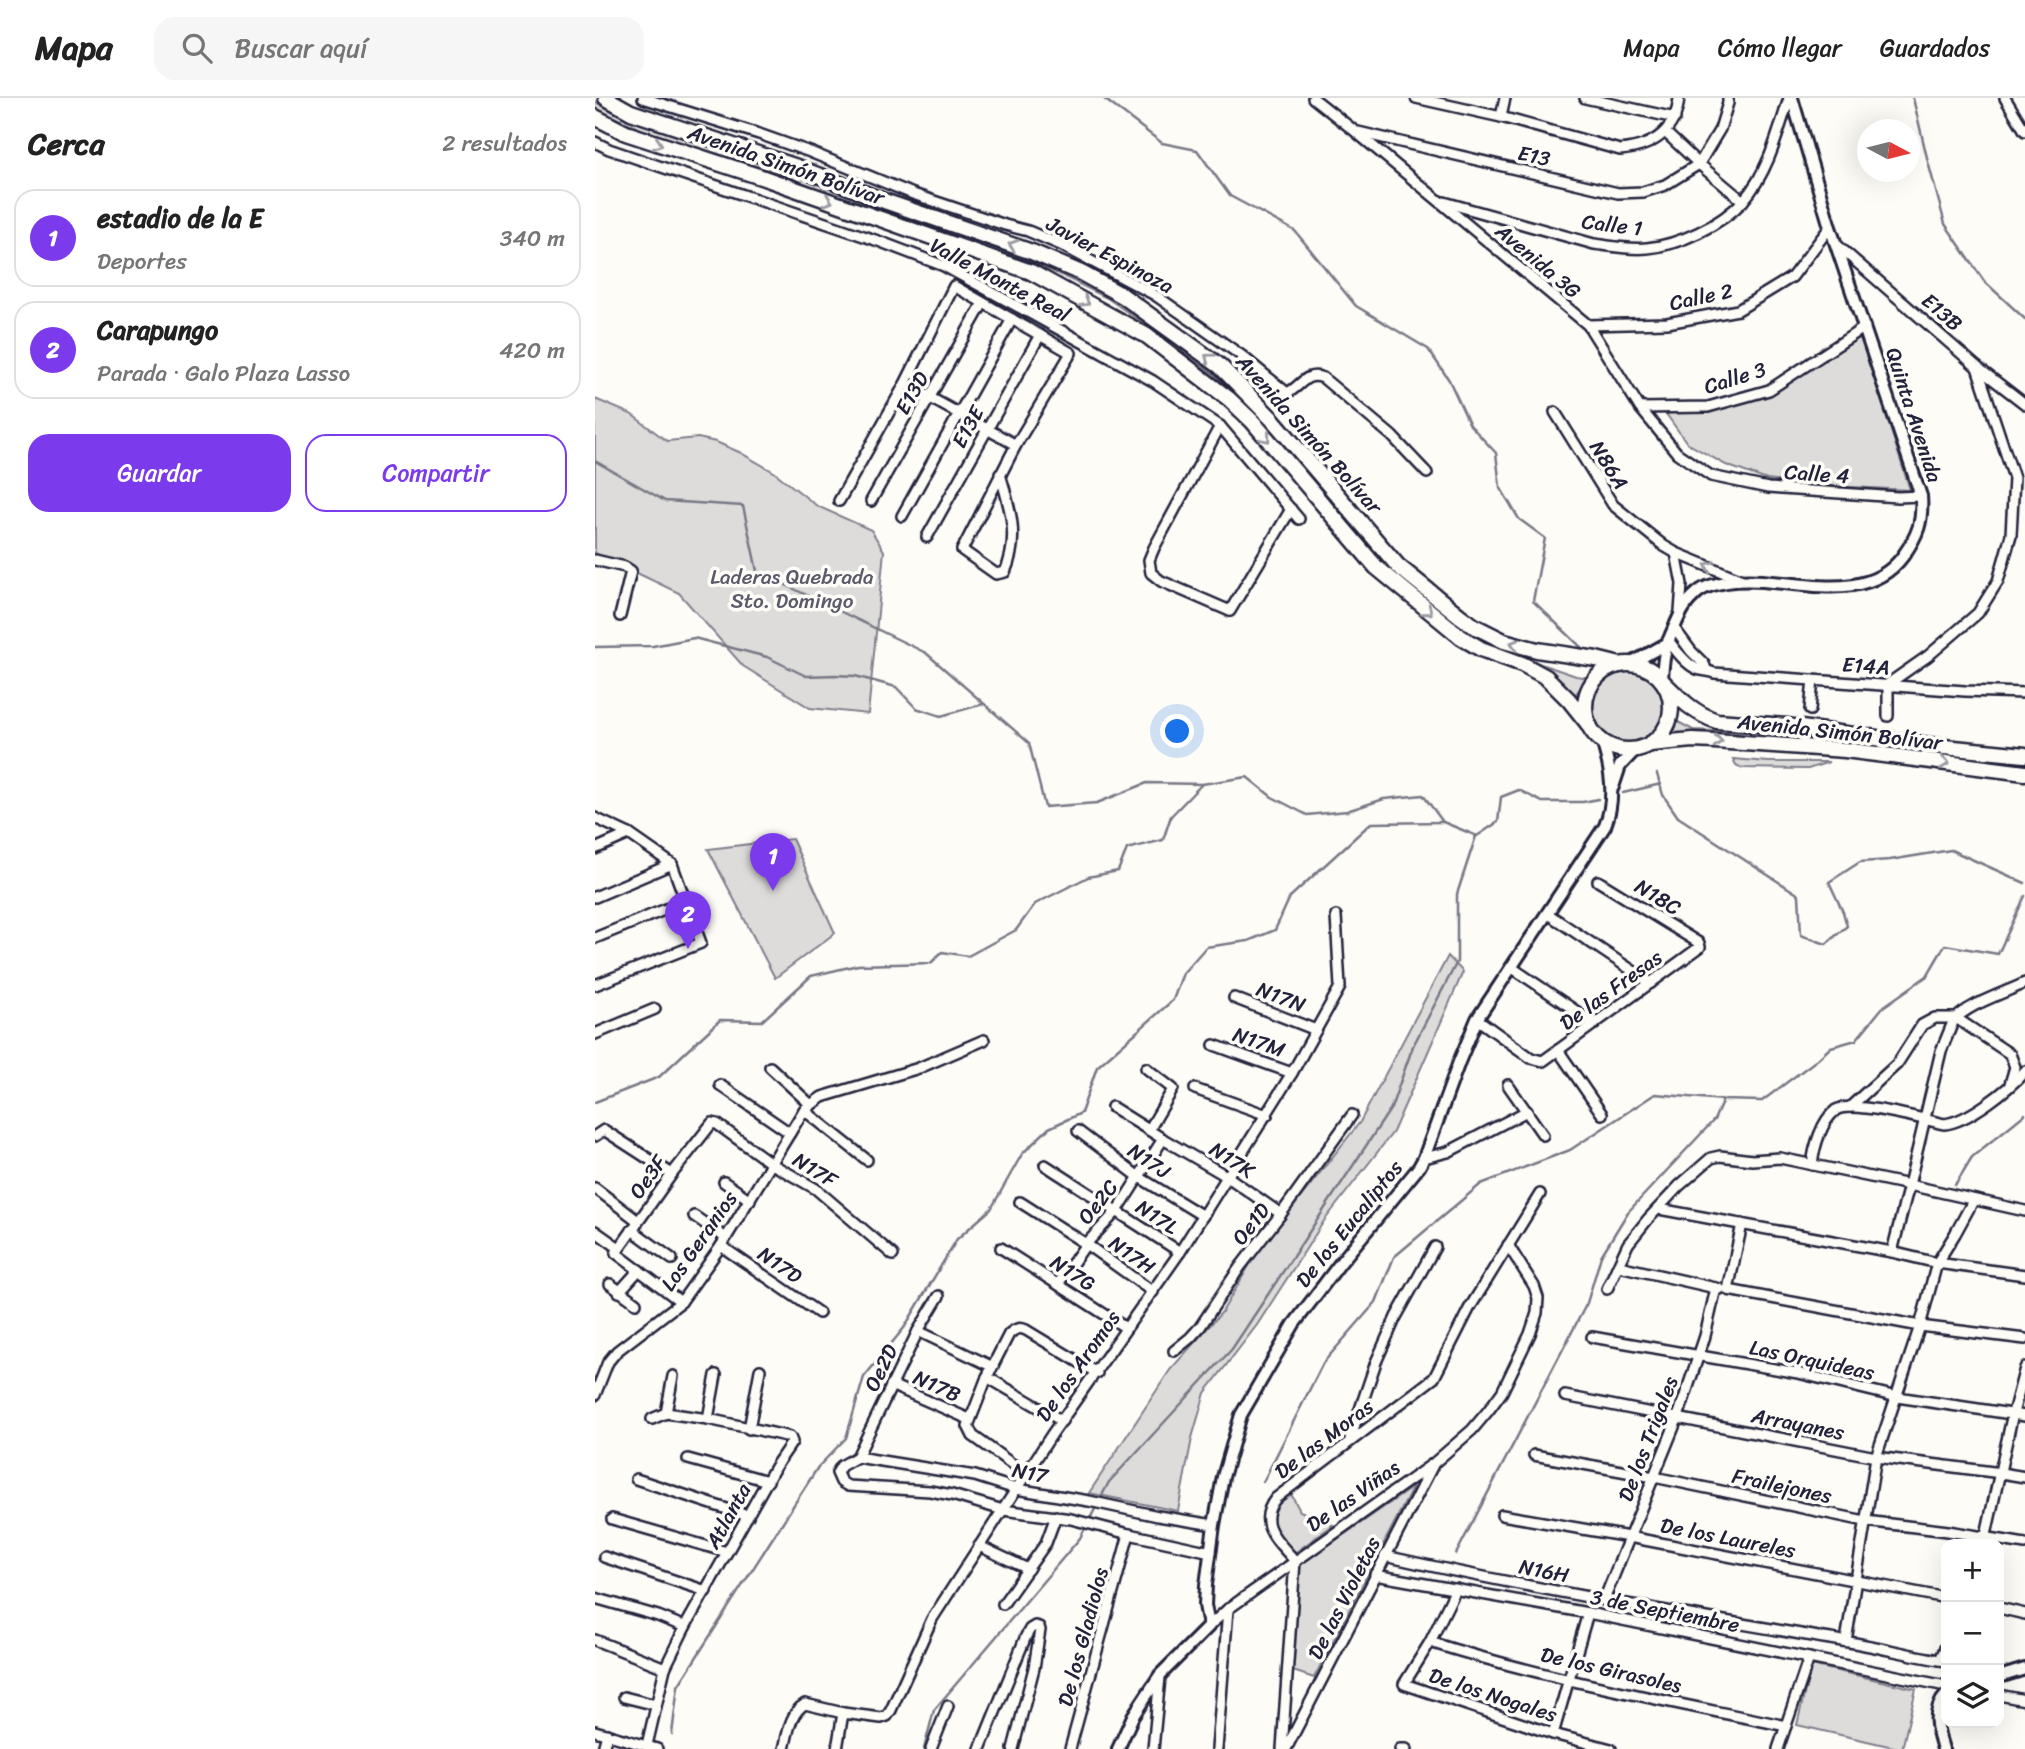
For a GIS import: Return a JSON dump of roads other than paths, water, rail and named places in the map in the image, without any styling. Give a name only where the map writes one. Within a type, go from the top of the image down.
[{"type":"highway","name":"Avenida Simón Bolívar","points":[[606,98],[631,112],[797,167],[887,202],[1033,251],[1123,296],[1220,366],[1273,420],[1398,566],[1467,621],[1489,635],[1537,650],[1650,670],[1685,705],[1717,721],[1786,726],[2025,755]]},
{"type":"highway","name":"Avenida Simón Bolívar","points":[[595,117],[626,133],[1031,272],[1147,336],[1229,399],[1253,422],[1376,567],[1461,637],[1481,649],[1522,664],[1546,677],[1569,700],[1602,741]]},
{"type":"highway","points":[[1589,725],[1586,700],[1590,687],[1608,669],[1625,664]]},
{"type":"highway","points":[[1650,744],[1661,735],[1671,710],[1670,696],[1663,681]]},
{"type":"highway","points":[[1602,741],[1612,747],[1635,750]]},
{"type":"highway","name":"Avenida Simón Bolívar","points":[[1635,750],[1650,744],[1714,741],[1845,750],[2025,773]]},
{"type":"street","name":"Javier Espinoza","points":[[643,98],[759,134],[913,194],[1028,230],[1061,245],[1155,295],[1242,356],[1287,393],[1310,376],[1323,378],[1392,436],[1427,473]]},
{"type":"street","name":"Avenida 3G","points":[[1313,98],[1588,326],[1640,408],[1678,453],[1711,476]]},
{"type":"street","points":[[1416,98],[1501,117],[1620,150],[1651,143],[1666,133],[1675,118],[1679,98]]},
{"type":"street","points":[[1501,117],[1505,98]]},
{"type":"street","points":[[1585,98],[1675,118]]},
{"type":"street","points":[[1699,164],[1720,129],[1728,98]]},
{"type":"street","name":"Calle 1","points":[[1439,201],[1594,244],[1648,248],[1683,239],[1718,222],[1742,201],[1755,184],[1775,145],[1791,98]]},
{"type":"street","name":"Quinta Avenida","points":[[1663,681],[1667,642],[1680,612],[1698,592],[1742,580],[1849,587],[1870,582],[1897,565],[1920,526],[1921,496],[1791,98]]},
{"type":"street","points":[[2005,98],[2025,131]]},
{"type":"street","name":"E13","points":[[1356,132],[1618,193],[1643,192],[1665,186],[1699,164]]},
{"type":"street","points":[[1666,133],[1742,201]]},
{"type":"street","name":"Valle Monte Real","points":[[595,142],[641,161],[944,266],[1153,381],[1220,426],[1299,519]]},
{"type":"street","name":"Calle 2","points":[[1588,326],[1667,323],[1738,310],[1792,277],[1831,227]]},
{"type":"street","name":"E13B","points":[[1837,245],[1977,367],[2025,404]]},
{"type":"street","points":[[839,501],[905,384],[954,286],[1071,353],[1016,445],[1000,474],[962,550],[996,574],[1006,572],[1014,533],[1011,510],[1000,474]]},
{"type":"street","name":"E13D","points":[[871,501],[983,303]]},
{"type":"street","points":[[902,516],[1013,320],[1014,306]]},
{"type":"street","points":[[1013,320],[1027,313]]},
{"type":"street","name":"Calle 3","points":[[1640,408],[1708,407],[1769,390],[1865,327]]},
{"type":"street","name":"E13E","points":[[927,537],[1040,335]]},
{"type":"street","points":[[1888,716],[1888,684],[1928,656],[1978,613],[1999,580],[2011,535],[2014,478],[1977,367]]},
{"type":"street","points":[[905,384],[1016,445]]},
{"type":"street","name":"N86A","points":[[1555,412],[1613,505],[1676,553],[1742,580]]},
{"type":"street","points":[[1220,426],[1154,548],[1149,560],[1151,573],[1230,611],[1291,509]]},
{"type":"street","name":"Calle 4","points":[[1711,476],[1768,488],[1898,497],[1921,496]]},
{"type":"street","points":[[1676,553],[1682,584],[1680,612]]},
{"type":"street","points":[[595,560],[631,571],[620,616]]},
{"type":"street","points":[[1674,628],[1706,669]]},
{"type":"street","points":[[1625,664],[1667,642]]},
{"type":"street","name":"E14A","points":[[1667,642],[1691,665],[1714,673],[2023,690]]},
{"type":"street","points":[[1810,710],[1813,680]]},
{"type":"street","name":"De los Eucaliptos","points":[[1209,1626],[1205,1605],[1214,1525],[1223,1477],[1241,1415],[1288,1333],[1424,1158],[1477,1020],[1605,826],[1612,790],[1602,741]]},
{"type":"street","name":"De los Eucaliptos","points":[[1612,790],[1620,766],[1635,750]]},
{"type":"street","points":[[595,818],[629,834],[672,864],[701,943],[595,985]]},
{"type":"street","points":[[595,849],[629,834]]},
{"type":"street","points":[[595,897],[672,864]]},
{"type":"street","name":"N18C","points":[[1598,881],[1699,943]]},
{"type":"street","points":[[595,938],[686,901]]},
{"type":"street","points":[[1548,914],[1651,984]]},
{"type":"street","name":"De los Aromos","points":[[784,1749],[797,1708],[805,1704],[843,1713],[881,1717],[887,1716],[891,1710],[932,1619],[1026,1474],[1180,1252],[1292,1073],[1340,987],[1336,916]]},
{"type":"street","name":"De las Fresas","points":[[1477,1020],[1531,1058],[1545,1060],[1700,947],[1699,943]]},
{"type":"street","points":[[1511,967],[1595,1024]]},
{"type":"street","points":[[1892,1252],[1943,1044],[1956,1018],[1973,1007],[2025,983]]},
{"type":"street","name":"N17N","points":[[1234,998],[1316,1030]]},
{"type":"street","points":[[595,1034],[655,1009]]},
{"type":"street","points":[[1850,1107],[1897,1064],[1922,1025],[1935,1018],[1956,1018],[2010,1055],[2015,1067],[2010,1086]]},
{"type":"street","points":[[807,1108],[822,1097],[919,1068],[984,1040]]},
{"type":"street","name":"N17M","points":[[1214,1045],[1292,1073]]},
{"type":"street","points":[[1558,1050],[1602,1114]]},
{"type":"street","points":[[770,1067],[807,1108],[867,1160]]},
{"type":"street","points":[[1146,1068],[1173,1089],[1149,1130]]},
{"type":"street","points":[[1812,1165],[1825,1124],[1837,1109],[1869,1108],[1944,1124],[1959,1121],[2010,1086],[2025,1071]]},
{"type":"street","points":[[720,1085],[790,1133]]},
{"type":"street","points":[[1508,1085],[1543,1135]]},
{"type":"street","points":[[1195,1089],[1268,1115]]},
{"type":"street","name":"N17K","points":[[1112,1107],[1162,1140],[1228,1177],[1281,1214]]},
{"type":"street","name":"Los Geranios","points":[[595,1395],[608,1362],[617,1351],[681,1301],[724,1242],[807,1108]]},
{"type":"street","points":[[1424,1158],[1448,1152],[1527,1111]]},
{"type":"street","name":"Oe1D","points":[[1174,1351],[1200,1327],[1240,1267],[1352,1115]]},
{"type":"street","name":"N17F","points":[[712,1123],[772,1164],[816,1189],[893,1255]]},
{"type":"street","name":"Oe3F","points":[[617,1250],[712,1123]]},
{"type":"street","points":[[595,1136],[604,1130],[672,1174]]},
{"type":"street","name":"N17J","points":[[1078,1131],[1139,1177],[1203,1216]]},
{"type":"street","name":"Oe2C","points":[[1058,1284],[1086,1244],[1117,1211],[1162,1140]]},
{"type":"street","points":[[1607,1289],[1628,1244],[1648,1219],[1679,1186],[1711,1158],[1720,1156],[1752,1160],[1780,1158],[2025,1211]]},
{"type":"street","name":"N17L","points":[[1045,1165],[1180,1252]]},
{"type":"street","points":[[724,1182],[750,1200]]},
{"type":"street","points":[[595,1188],[638,1220]]},
{"type":"street","name":"De las Moras","points":[[1295,1561],[1270,1532],[1267,1515],[1270,1505],[1276,1497],[1434,1378],[1469,1309],[1540,1194]]},
{"type":"street","points":[[1846,1641],[1876,1457],[1920,1326],[1937,1263],[1973,1201]]},
{"type":"street","name":"N17H","points":[[1020,1202],[1086,1244],[1153,1292]]},
{"type":"street","points":[[1659,1209],[1892,1252],[1937,1263],[2025,1275]]},
{"type":"street","name":"N17D","points":[[694,1216],[724,1242],[819,1313]]},
{"type":"street","points":[[1728,1290],[1742,1224]]},
{"type":"street","points":[[632,1230],[672,1259]]},
{"type":"street","points":[[596,1234],[681,1301]]},
{"type":"street","name":"De las Viñas","points":[[1118,1749],[1133,1716],[1160,1675],[1209,1626],[1228,1609],[1434,1463],[1472,1430],[1488,1411],[1502,1392],[1530,1334],[1537,1312],[1538,1298],[1534,1286],[1508,1244]]},
{"type":"street","points":[[1350,1441],[1376,1362],[1396,1317],[1435,1247]]},
{"type":"street","name":"N17G","points":[[1001,1248],[1126,1328]]},
{"type":"street","points":[[1619,1266],[1716,1288],[1920,1326],[2025,1339]]},
{"type":"street","points":[[619,1292],[639,1270]]},
{"type":"street","points":[[610,1284],[636,1303]]},
{"type":"street","name":"De los Trigales","points":[[1604,1600],[1678,1417],[1716,1288]]},
{"type":"street","name":"Oe2D","points":[[857,1457],[918,1331],[939,1296]]},
{"type":"street","points":[[1026,1474],[972,1436],[968,1426],[987,1377],[1009,1334],[1014,1329],[1021,1328],[1097,1373]]},
{"type":"street","points":[[918,1331],[993,1367]]},
{"type":"street","name":"Las Orquideas","points":[[1592,1337],[1798,1373],[1897,1397],[2025,1416]]},
{"type":"street","points":[[1985,1539],[2025,1368]]},
{"type":"street","points":[[749,1429],[760,1370]]},
{"type":"street","points":[[708,1419],[716,1375]]},
{"type":"street","points":[[652,1419],[666,1413],[673,1376]]},
{"type":"street","points":[[987,1377],[1062,1421]]},
{"type":"street","name":"N17B","points":[[891,1385],[969,1419]]},
{"type":"street","name":"Arrayanes","points":[[1565,1396],[1876,1457],[2025,1477]]},
{"type":"street","name":"Atlanta","points":[[647,1745],[665,1668],[727,1552],[791,1445],[791,1439],[786,1436],[666,1413]]},
{"type":"street","name":"Frailejones","points":[[1534,1455],[1865,1521],[1973,1539]]},
{"type":"street","points":[[857,1457],[837,1470],[841,1482],[848,1486],[930,1491],[1003,1510],[1056,1516],[1211,1552]]},
{"type":"street","name":"N17","points":[[857,1457],[975,1476],[1016,1489],[1214,1525]]},
{"type":"street","points":[[688,1459],[768,1481]]},
{"type":"street","name":"De las Violetas","points":[[1284,1749],[1434,1463]]},
{"type":"street","points":[[636,1479],[748,1516]]},
{"type":"street","name":"De los Laureles","points":[[1503,1514],[1941,1597]]},
{"type":"street","points":[[1003,1604],[1046,1543],[1056,1516]]},
{"type":"street","points":[[612,1519],[727,1552]]},
{"type":"street","name":"De los Gladiolos","points":[[1070,1749],[1129,1534]]},
{"type":"street","name":"Frailejones","points":[[2004,1542],[2025,1544]]},
{"type":"street","points":[[979,1546],[1028,1569]]},
{"type":"street","name":"N16H","points":[[1385,1556],[1469,1575],[1846,1641],[1941,1661]]},
{"type":"street","points":[[604,1557],[706,1591]]},
{"type":"street","points":[[1284,1749],[1295,1561]]},
{"type":"street","name":"3 de Septiembre","points":[[1375,1575],[1587,1613],[1941,1685]]},
{"type":"street","points":[[1430,1642],[1456,1589]]},
{"type":"street","points":[[595,1598],[658,1616],[685,1627]]},
{"type":"street","points":[[1217,1749],[1228,1609]]},
{"type":"street","points":[[2004,1609],[2025,1614]]},
{"type":"street","points":[[1553,1734],[1587,1613]]},
{"type":"street","points":[[980,1749],[1026,1636],[1035,1626],[1040,1630],[1034,1668],[1013,1749]]},
{"type":"street","points":[[595,1640],[665,1668]]},
{"type":"street","name":"De los Girasoles","points":[[1430,1642],[1569,1680],[1786,1726]]},
{"type":"street","name":"De los Nogales","points":[[1430,1642],[1404,1684],[1553,1734],[1611,1749]]},
{"type":"street","points":[[1778,1749],[1809,1658]]},
{"type":"street","points":[[1153,1749],[1160,1675]]},
{"type":"street","points":[[2004,1696],[2025,1699]]},
{"type":"street","points":[[624,1697],[656,1705]]},
{"type":"street","points":[[1941,1702],[1936,1724],[1943,1749]]},
{"type":"street","points":[[931,1749],[948,1706]]},
{"type":"street","points":[[837,1749],[843,1713]]},
{"type":"street","points":[[595,1731],[657,1749]]},
{"type":"street","points":[[603,1749],[607,1734]]},
{"type":"waterway","points":[[1103,98],[1162,143],[1197,150],[1230,196],[1295,231],[1356,306],[1428,349],[1449,380],[1470,425],[1496,453],[1500,487],[1519,519],[1545,538],[1533,601],[1584,650]]},
{"type":"waterway","points":[[1913,98],[1945,224],[1984,281],[2025,319]]},
{"type":"waterway","points":[[595,461],[665,501],[743,506],[757,571],[926,653],[1029,743],[1045,807],[1097,803],[1147,783],[1202,784],[1247,777],[1272,797],[1307,815],[1347,811],[1384,799],[1423,795],[1443,822],[1477,836],[1498,822],[1501,797],[1519,790],[1542,802],[1583,802],[1598,799]]},
{"type":"waterway","points":[[595,647],[653,646],[694,638],[767,657],[806,676],[855,676],[896,687],[916,708],[941,716],[983,704]]},
{"type":"waterway","points":[[1657,774],[1663,795],[1678,817],[1799,895],[1801,935],[1826,944],[1847,926],[1829,882],[1860,862],[1951,850],[2025,883]]},
{"type":"waterway","points":[[595,1102],[659,1077],[720,1020],[762,1021],[811,976],[858,965],[931,963],[942,952],[968,956],[1016,930],[1035,904],[1088,877],[1118,871],[1127,849],[1163,840],[1171,816],[1202,784]]},
{"type":"waterway","points":[[1623,793],[1661,784]]},
{"type":"waterway","points":[[672,1734],[678,1686],[818,1467],[846,1438],[864,1377],[904,1328],[957,1239],[991,1209],[1022,1154],[1049,1128],[1081,1113],[1097,1067],[1173,1000],[1183,973],[1206,947],[1248,941],[1275,930],[1290,897],[1371,823],[1443,822]]},
{"type":"waterway","points":[[1099,1501],[1109,1482],[1232,1349],[1391,1108],[1413,1046],[1457,962],[1457,894],[1476,836]]},
{"type":"waterway","points":[[1263,1482],[1323,1363],[1376,1302],[1394,1257],[1481,1184],[1570,1150],[1655,1094],[1762,1101],[1831,1047],[1856,1040],[1883,1007],[1927,976],[1945,945],[1998,954],[2025,896]]},
{"type":"waterway","points":[[1456,1554],[1587,1303],[1601,1256],[1628,1212],[1714,1120],[1723,1100]]},
{"type":"waterway","points":[[1955,1185],[1972,1157],[2025,1114]]},
{"type":"waterway","points":[[924,1749],[934,1710],[1080,1538],[1096,1507]]},
{"type":"place","name":"estadio de la E","points":[[773,891]]},
{"type":"place","name":"Carapungo","points":[[688,949]]},
{"type":"park label","name":"Laderas Quebrada Sto. Domingo","points":[[792,589]]}]
